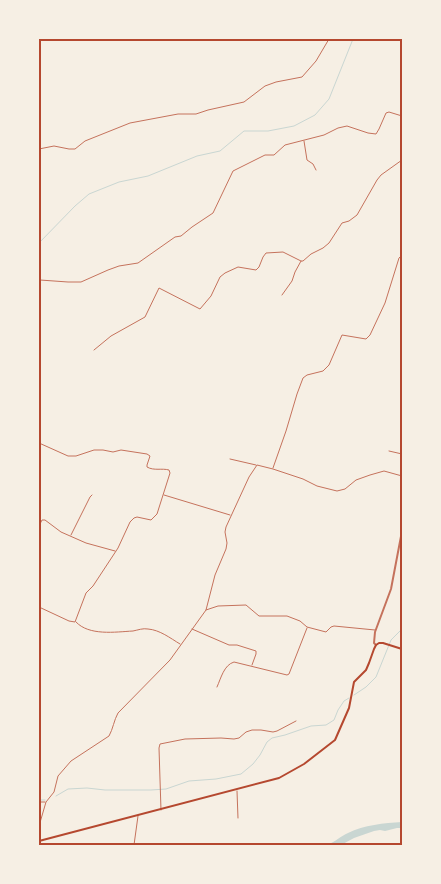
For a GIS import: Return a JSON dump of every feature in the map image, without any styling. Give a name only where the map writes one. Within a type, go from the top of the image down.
[{"type":"main road","points":[[39,841],[279,778],[304,764],[334,740],[349,708],[354,682],[366,670],[376,645],[379,643],[402,649]]},
{"type":"street","points":[[39,149],[54,146],[75,149],[85,141],[130,123],[178,114],[196,114],[244,102],[265,86],[302,77],[316,61],[329,39]]},
{"type":"street","points":[[40,280],[80,282],[119,266],[138,263],[175,237],[181,236],[213,214],[233,171],[265,155],[274,155],[284,145],[324,135],[338,128],[347,126],[376,134],[386,113],[389,112],[402,116]]},
{"type":"street","points":[[304,141],[307,160],[316,170]]},
{"type":"street","points":[[282,295],[292,282],[301,261],[330,243],[342,223],[349,221],[357,215],[377,180],[402,160]]},
{"type":"street","points":[[94,350],[111,336],[145,317],[160,288],[200,309],[211,296],[221,276],[228,271],[240,267],[256,270],[266,253],[283,252],[301,261]]},
{"type":"street","points":[[272,469],[302,378],[307,374],[323,371],[329,364],[342,335],[366,339],[370,335],[386,303],[402,255]]},
{"type":"street","points":[[39,443],[68,456],[76,456],[94,450],[113,452],[121,450],[148,454],[150,456],[147,467],[169,470],[164,495],[157,514],[153,519],[149,520],[137,516],[130,522],[115,551],[93,586],[86,593],[75,622]]},
{"type":"street","points":[[388,451],[402,454]]},
{"type":"street","points":[[230,460],[272,469],[303,479],[317,486],[337,491],[356,480],[384,471],[402,476]]},
{"type":"street","points":[[39,826],[46,802],[54,792],[58,776],[71,761],[109,736],[113,730],[118,713],[170,660],[206,610],[215,576],[226,549],[226,527],[249,477],[257,465]]},
{"type":"street","points":[[70,536],[92,495]]},
{"type":"street","points":[[164,495],[231,515]]},
{"type":"street","points":[[39,526],[42,520],[45,520],[70,536],[86,543],[115,551]]},
{"type":"street","points":[[376,645],[374,638],[391,589],[402,531]]},
{"type":"street","points":[[206,610],[218,606],[246,605],[259,616],[287,616],[300,621],[307,627],[326,632],[334,626],[376,630]]},
{"type":"street","points":[[39,607],[75,622],[80,627],[97,632],[121,632],[144,629],[158,631],[181,644]]},
{"type":"street","points":[[217,687],[226,666],[234,662],[289,674],[307,627]]},
{"type":"street","points":[[192,629],[229,645],[237,645],[256,651],[252,666]]},
{"type":"street","points":[[161,810],[160,744],[185,739],[234,739],[252,730],[277,731],[296,721]]},
{"type":"street","points":[[237,790],[238,818]]},
{"type":"street","points":[[39,802],[46,802]]},
{"type":"street","points":[[134,845],[138,816]]},
{"type":"shaded area","points":[[402,822],[402,828],[374,831],[341,845],[327,845],[345,834],[367,826]]},
{"type":"waterway","points":[[39,243],[89,194],[119,182],[148,176],[197,156],[220,151],[244,131],[268,131],[294,126],[315,115],[329,99],[353,39]]},
{"type":"waterway","points":[[354,695],[376,677],[391,640],[402,629]]},
{"type":"waterway","points":[[56,796],[68,789],[166,789],[189,781],[216,779],[241,774],[253,764],[267,742],[272,738],[311,726],[326,725],[334,720],[344,701],[349,698]]},
{"type":"waterway","points":[[39,800],[45,800]]}]
